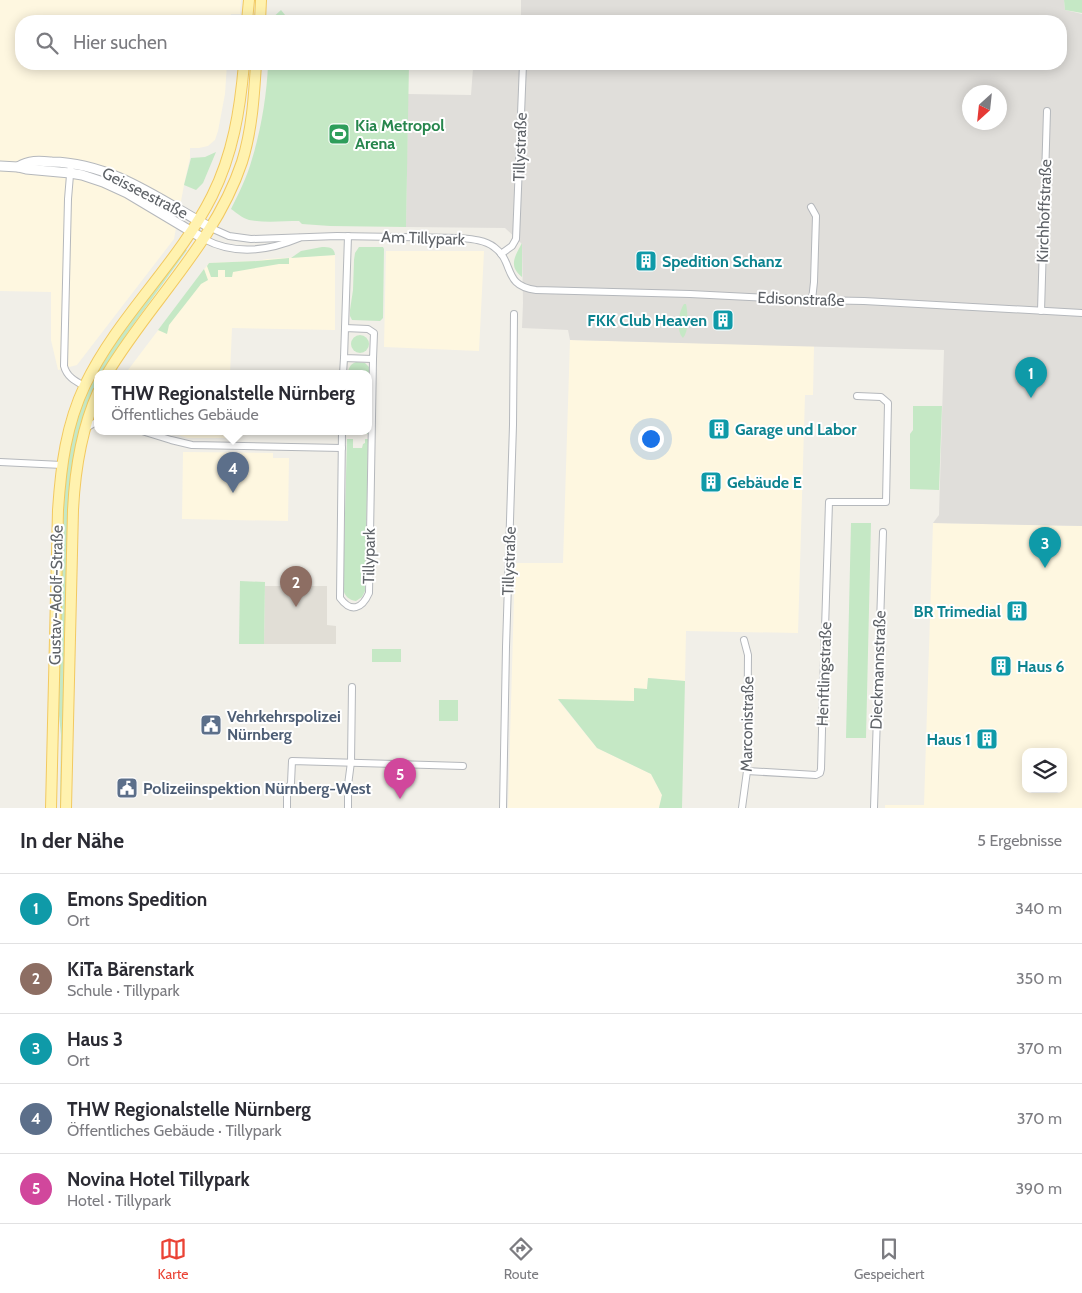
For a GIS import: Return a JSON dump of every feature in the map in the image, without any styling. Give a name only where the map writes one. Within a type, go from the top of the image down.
[{"type":"main road","points":[[248,15],[249,0]]},
{"type":"main road","points":[[260,15],[261,0]]},
{"type":"main road","name":"Gustav-Adolf-Straße","points":[[51,808],[58,510],[62,465],[70,425],[84,386],[97,362],[114,336],[192,231],[217,184],[231,147],[239,109],[243,70]]},
{"type":"main road","points":[[110,370],[135,331],[204,239],[232,188],[250,130],[255,70]]},
{"type":"main road","name":"Gustav-Adolf-Straße","points":[[66,808],[73,510],[78,459],[84,428],[94,407]]},
{"type":"street","name":"Tillystraße","points":[[501,254],[512,246],[516,239],[523,70]]},
{"type":"street","name":"Kirchhoffstraße","points":[[1041,311],[1047,111]]},
{"type":"street","name":"Geisseestraße","points":[[18,166],[27,162],[71,163],[104,171],[211,228]]},
{"type":"street","points":[[71,163],[68,199],[64,366],[69,376],[84,386]]},
{"type":"street","name":"Geisseestraße","points":[[0,166],[18,166],[26,169],[70,173],[92,178],[120,189],[204,239]]},
{"type":"street","points":[[811,207],[816,216],[812,300]]},
{"type":"street","name":"Am Tillypark","points":[[211,228],[222,234],[241,238],[348,236],[470,239],[493,245],[501,254]]},
{"type":"street","points":[[343,370],[348,236]]},
{"type":"street","name":"Am Tillypark","points":[[204,239],[219,245],[252,250],[283,244],[302,237]]},
{"type":"street","name":"Edisonstraße","points":[[501,254],[513,279],[528,289],[864,301],[1082,314]]},
{"type":"street","name":"Tillystraße","points":[[503,808],[514,314]]},
{"type":"street","name":"Tillypark","points":[[344,328],[368,329],[374,333],[372,406]]},
{"type":"street","points":[[344,358],[373,359]]},
{"type":"street","name":"Henftlingstraße","points":[[747,772],[816,775],[820,773],[829,502],[886,502],[888,403],[881,397],[857,396]]},
{"type":"street","points":[[84,428],[94,423]]},
{"type":"street","points":[[155,435],[192,445],[342,448]]},
{"type":"street","name":"Tillypark","points":[[342,435],[340,598],[345,605],[353,608],[360,606],[366,600],[368,593],[371,435]]},
{"type":"street","points":[[0,462],[62,465]]},
{"type":"street","name":"Dieckmannstraße","points":[[874,808],[883,532]]},
{"type":"street","name":"Marconistraße","points":[[742,808],[747,772],[748,656],[744,640]]},
{"type":"street","points":[[348,808],[352,687]]},
{"type":"street","points":[[287,808],[287,791],[291,783],[292,761],[463,766]]},
{"type":"shaded area","points":[[0,0],[241,0],[240,14],[231,15],[15,15],[15,70],[227,70],[225,94],[215,140],[208,146],[190,148],[190,158],[174,239],[77,365],[58,370],[51,340],[51,292],[0,291]]},
{"type":"shaded area","points":[[521,0],[1064,0],[1065,10],[1082,14],[1082,526],[933,523],[939,515],[944,350],[570,340],[568,330],[522,328],[522,244],[505,228],[406,227],[408,94],[471,95],[473,70],[1067,70],[1067,15],[521,15]]},
{"type":"shaded area","points":[[386,251],[484,251],[479,351],[384,347]]},
{"type":"shaded area","points":[[335,255],[335,330],[232,328],[230,370],[128,370],[209,263]]},
{"type":"shaded area","points":[[570,340],[814,346],[813,395],[805,395],[798,633],[686,631],[685,681],[648,678],[647,689],[634,701],[558,700],[597,748],[651,774],[662,795],[659,808],[508,808],[515,563],[563,563]]},
{"type":"shaded area","points":[[178,435],[228,435],[228,438],[187,438]]},
{"type":"shaded area","points":[[183,452],[273,453],[273,458],[289,458],[288,521],[182,519]]},
{"type":"shaded area","points":[[933,523],[1082,526],[1082,808],[885,808],[885,805],[924,805]]},
{"type":"shaded area","points":[[265,586],[327,586],[327,625],[336,626],[336,644],[264,644]]},
{"type":"green space","points":[[1064,0],[1082,0],[1082,13],[1065,10]]},
{"type":"green space","points":[[281,10],[285,15],[276,15]]},
{"type":"green space","name":"Kia Metropol Arena","points":[[268,70],[409,70],[406,227],[330,226],[302,224],[299,221],[255,221],[244,218],[231,209],[245,179],[255,148],[265,100]]},
{"type":"green space","points":[[216,152],[203,183],[196,190],[184,185],[191,158],[205,157]]},
{"type":"green space","points":[[522,243],[522,277],[515,269],[514,261]]},
{"type":"green space","points":[[322,247],[331,248],[334,250],[335,255],[291,258],[301,251]]},
{"type":"green space","points":[[359,247],[383,247],[384,249],[383,318],[380,321],[352,320],[350,316],[354,260],[355,253]]},
{"type":"green space","points":[[185,249],[187,250],[128,332],[105,370],[98,370],[116,341]]},
{"type":"green space","points":[[289,258],[289,264],[233,272],[232,277],[225,277],[225,270],[218,270],[218,277],[211,277],[207,266],[209,263]]},
{"type":"green space","points":[[204,269],[208,280],[201,284],[169,325],[167,334],[158,330]]},
{"type":"green space","points":[[684,304],[686,304],[688,322],[683,338],[679,331],[679,322],[680,312]]},
{"type":"green space","points":[[356,335],[364,335],[369,340],[367,351],[356,353],[351,348],[351,340]]},
{"type":"green space","points":[[356,362],[365,363],[370,370],[348,370]]},
{"type":"green space","points":[[94,377],[94,391],[78,437],[62,806],[60,806],[61,735],[59,671],[66,464],[70,443],[83,400]]},
{"type":"green space","points":[[913,406],[942,406],[939,490],[910,489],[910,434],[913,430]]},
{"type":"green space","points":[[347,439],[353,439],[353,448],[362,448],[365,439],[368,439],[365,591],[362,597],[356,601],[347,597],[343,588]]},
{"type":"green space","points":[[851,523],[871,523],[866,738],[846,738]]},
{"type":"green space","points":[[240,581],[265,582],[264,644],[239,644]]},
{"type":"green space","points":[[372,649],[401,649],[401,662],[372,662]]},
{"type":"green space","points":[[648,678],[685,681],[682,808],[659,808],[662,795],[651,774],[597,748],[558,699],[634,701],[634,688],[647,689]]},
{"type":"green space","points":[[439,700],[458,700],[458,721],[439,721]]},
{"type":"place","name":"Kia Metropol Arena","points":[[339,134]]},
{"type":"place","name":"Spedition Schanz","points":[[646,261]]},
{"type":"place","name":"FKK Club Heaven","points":[[723,320]]},
{"type":"place","name":"Emons Spedition","points":[[1031,398]]},
{"type":"place","name":"Garage und Labor","points":[[719,429]]},
{"type":"place","name":"Gebäude E","points":[[711,482]]},
{"type":"place","name":"THW Regionalstelle Nürnberg","points":[[233,493]]},
{"type":"place","name":"Haus 3","points":[[1045,568]]},
{"type":"place","name":"KiTa Bärenstark","points":[[296,607]]},
{"type":"place","name":"BR Trimedial","points":[[1017,611]]},
{"type":"place","name":"Haus 6","points":[[1001,666]]},
{"type":"place","name":"Vehrkehrspolizei Nürnberg","points":[[211,725]]},
{"type":"place","name":"Haus 1","points":[[987,739]]},
{"type":"place","name":"Polizeiinspektion Nürnberg-West","points":[[127,788]]},
{"type":"place","name":"Novina Hotel Tillypark","points":[[400,799]]}]
